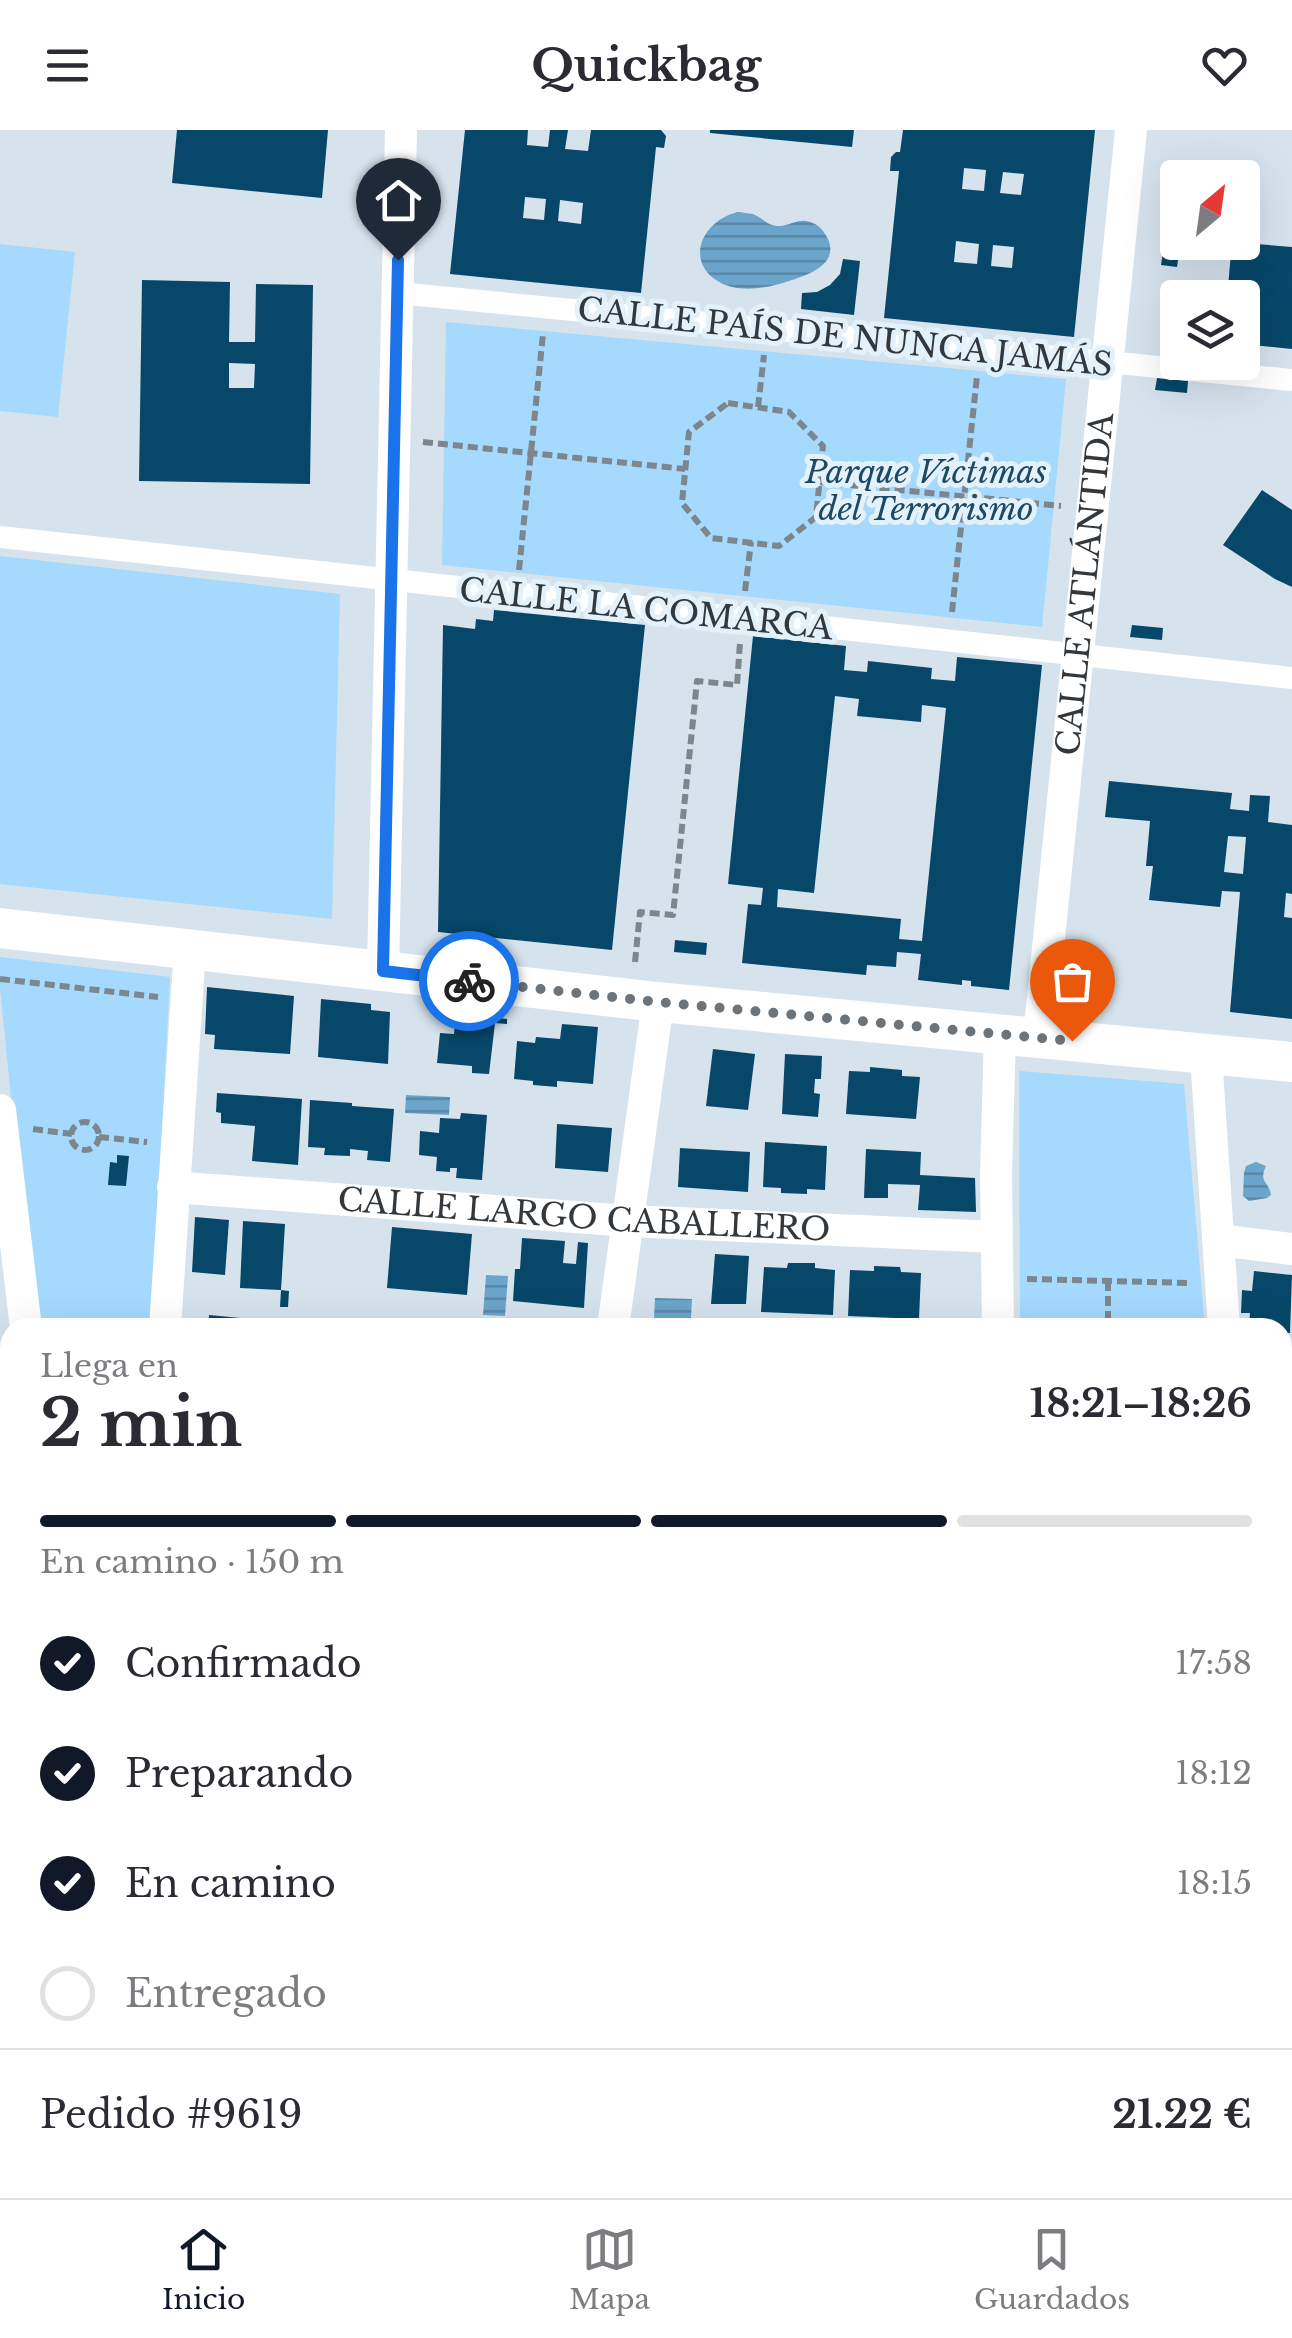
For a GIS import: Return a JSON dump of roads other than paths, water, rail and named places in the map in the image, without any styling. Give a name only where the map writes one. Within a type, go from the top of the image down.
[{"type":"street","points":[[383,971],[402,130]]},
{"type":"street","name":"CALLE ATLÁNTIDA","points":[[998,1318],[996,1237],[1020,1036],[1078,655],[1131,130]]},
{"type":"street","name":"CALLE PAÍS DE NUNCA JAMÁS","points":[[398,293],[1292,380]]},
{"type":"street","name":"CALLE LA COMARCA","points":[[0,537],[1292,678]]},
{"type":"street","points":[[0,928],[645,1001],[1292,1062]]},
{"type":"street","points":[[166,1318],[190,948]]},
{"type":"street","points":[[614,1318],[629,1221],[645,1001]]},
{"type":"street","points":[[1206,1055],[1223,1318]]},
{"type":"street","points":[[0,1110],[4,1174],[25,1318]]},
{"type":"street","name":"CALLE LARGO CABALLERO","points":[[173,1187],[629,1221],[996,1237]]},
{"type":"street","points":[[1218,1240],[1292,1249]]},
{"type":"park label","name":"Parque Víctimas del Terrorismo","points":[[926,490]]}]
